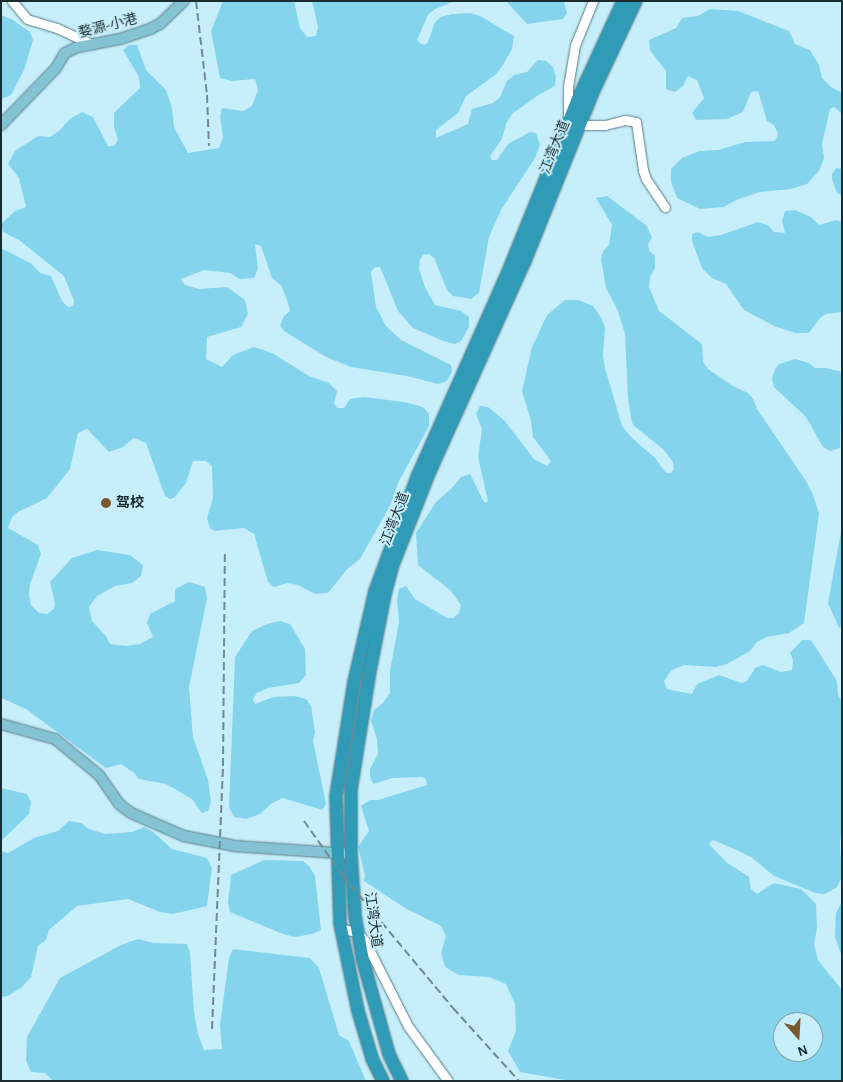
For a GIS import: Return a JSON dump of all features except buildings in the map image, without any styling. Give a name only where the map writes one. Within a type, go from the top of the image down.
[{"type":"highway","name":"江湾大道","points":[[383,1081],[372,1058],[358,1011],[341,928],[336,854],[336,796],[354,682],[382,568],[418,475],[575,120],[623,1]]},
{"type":"highway","name":"江湾大道","points":[[402,1081],[390,1054],[374,1005],[358,933],[351,854],[351,789],[369,676],[392,567],[430,471],[525,261],[575,120],[636,1]]},
{"type":"main road","name":"婺源-小港","points":[[1,125],[56,68],[65,53],[78,46],[120,39],[150,30],[160,24],[184,1]]},
{"type":"main road","points":[[1,724],[55,739],[99,775],[119,804],[131,813],[184,836],[235,846],[351,854]]},
{"type":"street","points":[[12,1],[27,19],[56,28],[91,44]]},
{"type":"street","points":[[593,1],[575,44],[568,87],[567,111],[575,120],[605,125],[632,119],[636,122],[643,170],[665,207]]},
{"type":"street","points":[[341,928],[358,933],[381,970],[408,1026],[448,1081]]},
{"type":"shaded area","points":[[223,1],[294,1],[300,28],[307,37],[316,36],[318,27],[312,1],[455,1],[435,9],[428,15],[417,40],[420,43],[425,45],[428,42],[435,22],[441,17],[452,14],[470,13],[480,16],[514,36],[512,49],[503,65],[495,75],[466,96],[458,113],[436,130],[436,138],[468,124],[472,109],[493,103],[500,97],[507,81],[514,75],[527,72],[538,60],[546,61],[553,67],[556,77],[555,85],[512,114],[506,124],[502,139],[490,156],[492,160],[497,160],[508,144],[530,132],[536,133],[540,145],[535,158],[501,210],[489,237],[479,293],[471,299],[453,296],[447,290],[434,258],[429,254],[423,255],[420,260],[419,269],[425,287],[435,305],[461,311],[469,317],[469,327],[461,341],[455,344],[443,341],[413,328],[398,311],[380,267],[375,267],[371,272],[376,307],[386,326],[401,340],[451,365],[452,372],[447,381],[438,384],[407,376],[351,367],[326,357],[284,331],[280,325],[284,316],[290,311],[281,285],[272,278],[261,246],[255,244],[258,269],[254,278],[240,279],[230,273],[204,270],[181,279],[185,285],[199,289],[227,287],[245,300],[248,314],[241,327],[207,337],[206,359],[222,367],[233,355],[254,347],[272,353],[309,376],[329,383],[337,391],[334,403],[337,408],[344,408],[350,399],[364,397],[404,402],[423,407],[429,414],[429,426],[398,483],[391,504],[360,559],[348,568],[328,593],[315,594],[298,585],[287,583],[274,587],[268,582],[254,534],[244,528],[214,531],[210,528],[207,518],[213,498],[212,466],[206,461],[193,461],[186,483],[174,498],[170,499],[165,496],[146,443],[134,438],[123,447],[109,452],[87,429],[78,433],[70,469],[47,498],[18,512],[12,517],[8,528],[38,545],[41,554],[30,584],[29,596],[31,605],[39,613],[47,614],[54,609],[55,603],[50,582],[72,558],[97,550],[130,555],[143,565],[141,576],[132,583],[115,586],[97,596],[89,607],[92,621],[106,636],[110,644],[126,646],[140,644],[153,637],[147,623],[150,614],[175,601],[175,589],[189,582],[205,587],[207,598],[189,687],[193,737],[208,780],[211,802],[208,811],[202,813],[192,799],[166,784],[139,779],[121,764],[106,768],[26,709],[1,698],[1,248],[32,264],[40,273],[51,276],[62,301],[68,307],[73,306],[74,301],[64,276],[19,240],[3,232],[1,224],[15,211],[26,207],[19,178],[8,164],[15,151],[38,136],[50,137],[59,131],[70,119],[82,112],[93,117],[108,146],[114,146],[118,140],[114,127],[114,113],[140,88],[139,77],[123,50],[129,45],[137,45],[146,70],[166,90],[172,108],[174,127],[188,153],[219,148],[223,137],[220,117],[222,108],[243,111],[252,106],[258,90],[255,79],[232,81],[220,78],[211,31]]},
{"type":"shaded area","points":[[506,1],[564,1],[567,13],[563,19],[527,24]]},
{"type":"shaded area","points":[[710,9],[738,11],[789,31],[795,44],[810,50],[819,65],[822,78],[831,87],[842,93],[842,114],[834,107],[830,109],[822,144],[824,158],[819,171],[807,184],[791,189],[760,192],[736,200],[724,207],[700,209],[677,198],[671,182],[671,169],[682,158],[700,151],[718,150],[745,142],[775,141],[778,134],[774,125],[767,121],[758,91],[751,92],[743,112],[727,119],[696,120],[692,113],[704,98],[697,80],[688,76],[683,86],[675,92],[666,89],[666,71],[650,50],[649,40],[676,28],[682,18],[698,16]]},
{"type":"shaded area","points":[[1,15],[13,20],[30,32],[33,40],[24,70],[11,95],[1,99]]},
{"type":"shaded area","points":[[836,168],[842,169],[842,195],[837,193],[832,179],[832,174]]},
{"type":"shaded area","points":[[607,196],[647,226],[652,238],[648,244],[649,250],[655,256],[655,268],[650,277],[649,287],[659,311],[702,344],[703,362],[708,369],[733,386],[748,393],[753,399],[757,409],[806,481],[813,494],[819,514],[804,623],[789,633],[767,637],[757,642],[750,651],[727,664],[716,667],[684,665],[672,670],[664,681],[667,689],[692,694],[697,684],[719,675],[742,683],[747,681],[755,668],[763,665],[781,672],[792,670],[793,660],[790,653],[802,640],[811,640],[837,681],[838,695],[842,701],[842,827],[840,843],[842,877],[837,887],[825,894],[815,893],[774,876],[751,857],[732,848],[713,840],[709,844],[726,862],[749,877],[751,889],[757,894],[774,883],[801,889],[816,904],[817,928],[814,944],[818,960],[842,990],[842,1081],[571,1081],[520,1072],[508,1051],[516,1031],[515,1004],[506,984],[489,977],[459,975],[445,967],[441,953],[446,936],[441,926],[405,908],[364,881],[365,875],[358,847],[369,831],[361,806],[370,800],[378,800],[427,785],[426,779],[422,777],[393,778],[373,784],[370,776],[370,769],[378,754],[377,739],[371,721],[374,710],[382,704],[390,693],[390,671],[399,622],[397,600],[399,589],[406,586],[415,599],[447,618],[453,618],[459,613],[461,605],[451,591],[418,565],[416,533],[436,502],[461,477],[470,474],[485,503],[488,501],[478,457],[482,429],[476,414],[480,406],[488,407],[504,420],[534,459],[547,466],[551,461],[533,437],[531,421],[522,391],[532,347],[547,315],[565,300],[578,300],[593,306],[602,319],[605,328],[603,356],[605,368],[622,426],[632,438],[655,458],[666,473],[671,473],[674,469],[673,462],[663,449],[633,425],[631,418],[628,398],[625,334],[618,311],[606,288],[601,259],[603,251],[609,245],[612,225],[596,198]]},
{"type":"shaded area","points":[[795,210],[811,217],[819,225],[836,220],[842,222],[842,312],[826,314],[820,318],[809,333],[795,333],[774,326],[744,310],[726,284],[712,278],[702,268],[692,241],[692,234],[698,232],[708,237],[721,235],[758,222],[768,225],[774,232],[785,233],[782,221],[785,211]]},
{"type":"shaded area","points":[[795,359],[809,363],[815,368],[826,368],[842,372],[840,448],[830,451],[823,447],[806,417],[774,387],[772,379],[775,369],[779,364]]},
{"type":"shaded area","points":[[842,526],[842,627],[839,628],[828,603]]},
{"type":"shaded area","points":[[280,621],[290,624],[305,649],[306,675],[299,683],[268,688],[257,693],[253,699],[255,704],[273,697],[295,696],[306,699],[311,706],[315,732],[313,741],[326,804],[322,810],[283,798],[272,803],[260,814],[246,819],[234,817],[229,807],[235,657],[252,631],[267,624]]},
{"type":"shaded area","points":[[1,788],[27,794],[31,802],[29,814],[1,841]]},
{"type":"shaded area","points":[[69,821],[81,823],[89,829],[105,834],[132,832],[144,827],[153,832],[172,849],[207,858],[212,868],[207,906],[173,914],[160,912],[128,899],[77,906],[49,930],[46,940],[38,946],[31,977],[22,987],[8,996],[1,997],[1,851],[8,853],[34,838],[58,831]]},
{"type":"shaded area","points":[[264,860],[303,861],[309,866],[315,876],[321,930],[312,934],[295,937],[283,934],[230,912],[228,903],[231,875]]},
{"type":"shaded area","points":[[842,902],[842,957],[835,937],[836,913]]},
{"type":"shaded area","points":[[138,939],[153,943],[187,944],[190,953],[194,1012],[198,1034],[204,1050],[222,1049],[220,1025],[229,958],[233,949],[310,958],[319,968],[339,1035],[349,1041],[366,1081],[53,1081],[45,1073],[31,1072],[26,1061],[27,1037],[60,978],[121,945]]},
{"type":"railway","points":[[196,1],[207,95],[209,146]]},
{"type":"railway","points":[[212,1029],[223,766],[225,550]]},
{"type":"railway","points":[[304,821],[343,876],[453,1008],[519,1081]]},
{"type":"place","name":"驾校","points":[[106,503]]}]
